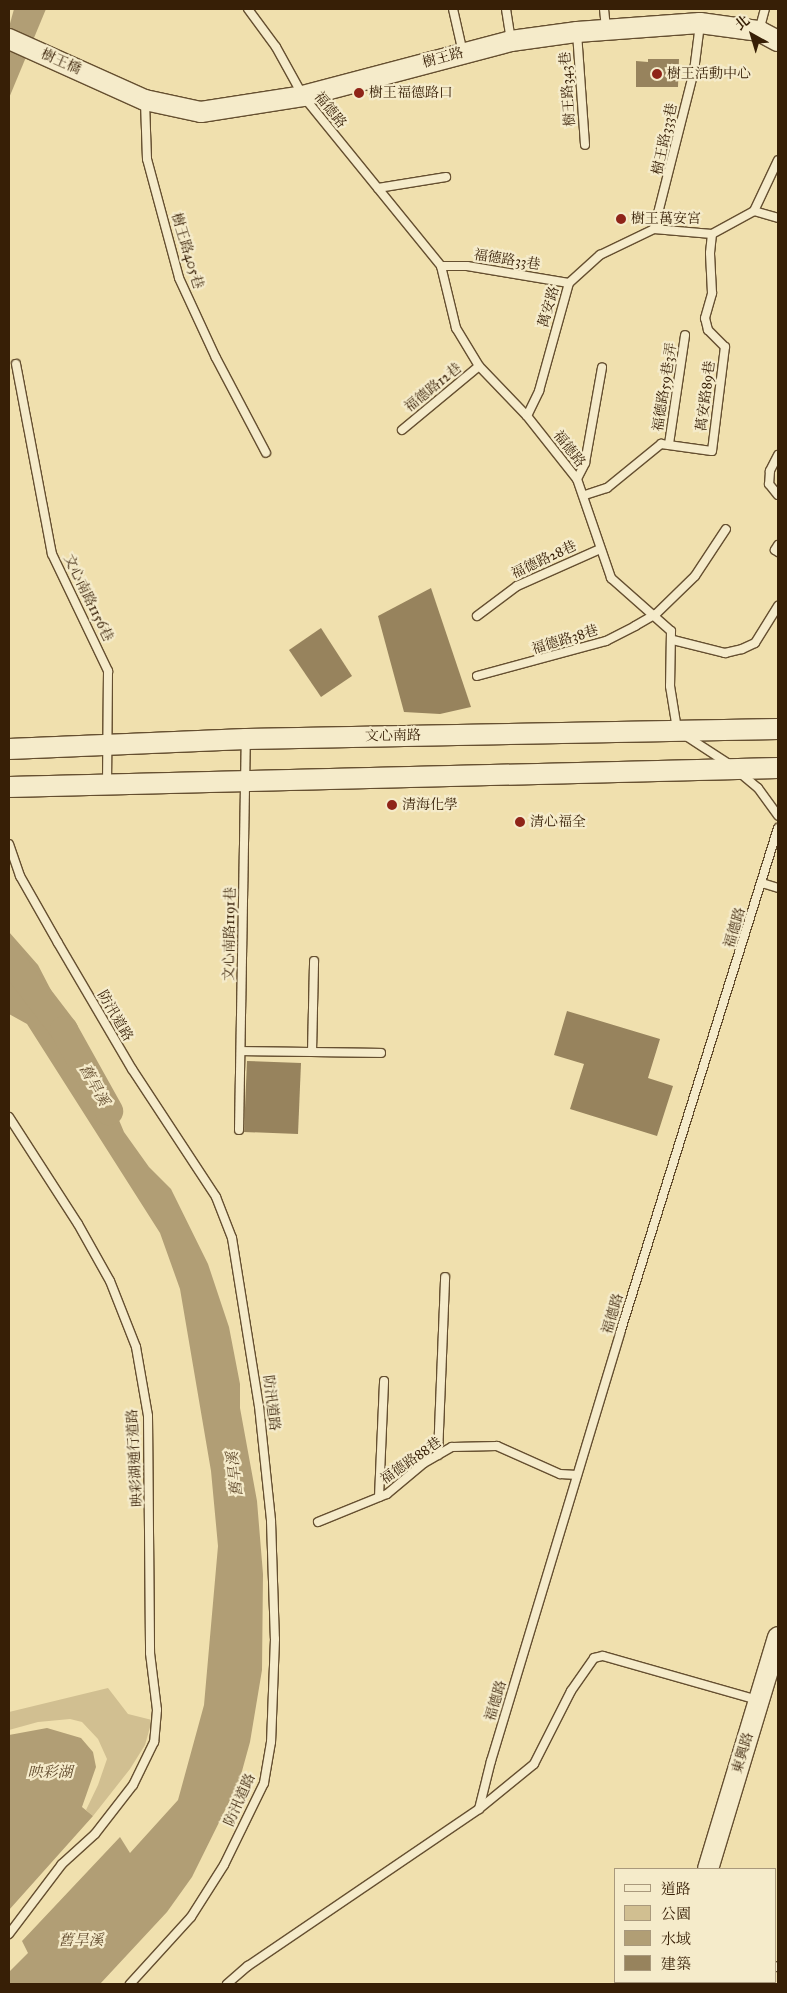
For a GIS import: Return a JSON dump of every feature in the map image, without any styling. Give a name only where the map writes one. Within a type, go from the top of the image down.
[{"type":"main road","name":"樹王路","points":[[113,86],[145,100],[201,112],[222,111],[302,96],[511,40],[577,32],[700,23],[759,31],[778,40]]},
{"type":"main road","name":"樹王橋","points":[[9,40],[113,86]]},
{"type":"main road","name":"文心南路","points":[[9,749],[246,740],[778,729]]},
{"type":"main road","points":[[9,787],[778,768]]},
{"type":"main road","name":"東興路","points":[[708,1868],[778,1637]]},
{"type":"lane","name":"福德路","points":[[248,9],[276,47],[302,96],[441,266],[456,328],[480,366],[527,416],[577,479],[585,495],[600,549],[611,578],[656,614],[672,631],[673,640]]},
{"type":"lane","points":[[453,9],[463,53]]},
{"type":"lane","points":[[506,9],[511,40]]},
{"type":"lane","points":[[604,9],[606,30]]},
{"type":"lane","points":[[759,31],[765,9]]},
{"type":"lane","name":"樹王路333巷","points":[[654,229],[694,72],[700,23]]},
{"type":"lane","name":"樹王路343巷","points":[[577,32],[585,145]]},
{"type":"lane","name":"樹王路405巷","points":[[145,100],[147,159],[179,278],[216,358],[266,453]]},
{"type":"lane","points":[[654,229],[712,234],[754,211],[778,160]]},
{"type":"lane","points":[[378,188],[446,177]]},
{"type":"lane","points":[[754,211],[778,218]]},
{"type":"lane","name":"萬安路","points":[[527,416],[539,391],[569,283],[600,255],[654,229]]},
{"type":"lane","name":"萬安路89巷","points":[[668,444],[712,451],[725,347],[708,330],[706,318],[712,293],[710,253],[712,234]]},
{"type":"lane","name":"福德路33巷","points":[[441,266],[466,266],[569,283]]},
{"type":"lane","name":"福德路59巷3弄","points":[[668,444],[686,335]]},
{"type":"lane","name":"文心南路1156巷","points":[[16,364],[52,554],[108,671],[107,784]]},
{"type":"lane","name":"福德路12巷","points":[[402,430],[480,366]]},
{"type":"lane","points":[[577,479],[584,463],[602,368]]},
{"type":"lane","points":[[585,495],[607,488],[661,444],[668,444]]},
{"type":"lane","points":[[778,455],[770,471],[768,484],[778,495]]},
{"type":"lane","name":"福德路38巷","points":[[477,676],[606,641],[656,614],[694,576],[726,528]]},
{"type":"lane","points":[[778,545],[775,550],[778,552]]},
{"type":"lane","name":"福德路28巷","points":[[478,616],[517,586],[600,549]]},
{"type":"lane","points":[[778,606],[755,643],[742,650],[725,653],[673,640],[670,686],[677,730],[736,769],[758,788],[778,816]]},
{"type":"lane","name":"文心南路1191巷","points":[[239,1130],[246,740]]},
{"type":"lane","name":"福德路","points":[[479,1809],[491,1761],[577,1476],[778,828]]},
{"type":"lane","name":"防汛道路","points":[[9,844],[20,876],[132,1069],[216,1197],[232,1238],[259,1406],[271,1522],[275,1638],[271,1742],[264,1783],[224,1865],[191,1917],[130,1984]]},
{"type":"lane","points":[[762,883],[778,888]]},
{"type":"lane","points":[[312,1052],[314,961]]},
{"type":"lane","points":[[241,1051],[381,1053]]},
{"type":"lane","name":"映彩湖通行道路","points":[[9,1117],[83,1232],[110,1281],[136,1347],[148,1416],[150,1653],[157,1710],[154,1742],[133,1785],[95,1834],[62,1864],[9,1934]]},
{"type":"lane","points":[[438,1455],[445,1277]]},
{"type":"lane","points":[[379,1497],[384,1381]]},
{"type":"lane","name":"福德路88巷","points":[[318,1522],[379,1497],[452,1447],[497,1446],[560,1474],[577,1476]]},
{"type":"lane","points":[[227,1984],[242,1970],[479,1809],[534,1764],[571,1691],[594,1658],[603,1656],[759,1701]]},
{"type":"green space","points":[[108,1688],[128,1714],[152,1720],[145,1745],[130,1769],[93,1816],[86,1810],[98,1785],[107,1759],[98,1739],[82,1722],[70,1719],[38,1722],[9,1730],[9,1712]]},
{"type":"water","points":[[14,9],[46,9],[9,98],[9,27]]},
{"type":"water","name":"舊旱溪","points":[[9,932],[38,965],[53,994],[74,1059],[113,1106],[124,1132],[149,1167],[171,1189],[208,1264],[229,1327],[240,1384],[240,1408],[257,1501],[263,1574],[262,1670],[250,1742],[239,1782],[192,1877],[167,1912],[100,1984],[9,1984],[9,1972],[28,1953],[22,1941],[120,1837],[130,1853],[178,1800],[204,1705],[218,1546],[211,1471],[180,1289],[160,1233],[27,1024],[9,1014]]},
{"type":"water","name":"映彩湖","points":[[47,1728],[81,1738],[93,1752],[96,1767],[82,1807],[93,1816],[9,1910],[9,1735]]},
{"type":"building","name":"樹王活動中心","points":[[648,59],[679,59],[678,87],[636,87],[636,61],[648,62]]},
{"type":"building","points":[[431,588],[471,707],[440,714],[404,712],[378,616]]},
{"type":"building","points":[[321,628],[352,676],[321,697],[289,650]]},
{"type":"building","points":[[567,1011],[660,1039],[648,1078],[673,1086],[657,1136],[570,1109],[584,1064],[554,1055]]},
{"type":"building","points":[[247,1061],[301,1063],[298,1134],[244,1132]]},
{"type":"waterway","name":"舊旱溪","points":[[9,958],[64,1030],[109,1111]]},
{"type":"place","name":"樹王活動中心","points":[[657,74]]},
{"type":"place","name":"樹王福德路口","points":[[359,93]]},
{"type":"place","name":"樹王萬安宮","points":[[621,219]]},
{"type":"place","name":"清海化學","points":[[392,805]]},
{"type":"place","name":"清心福全","points":[[520,822]]}]
